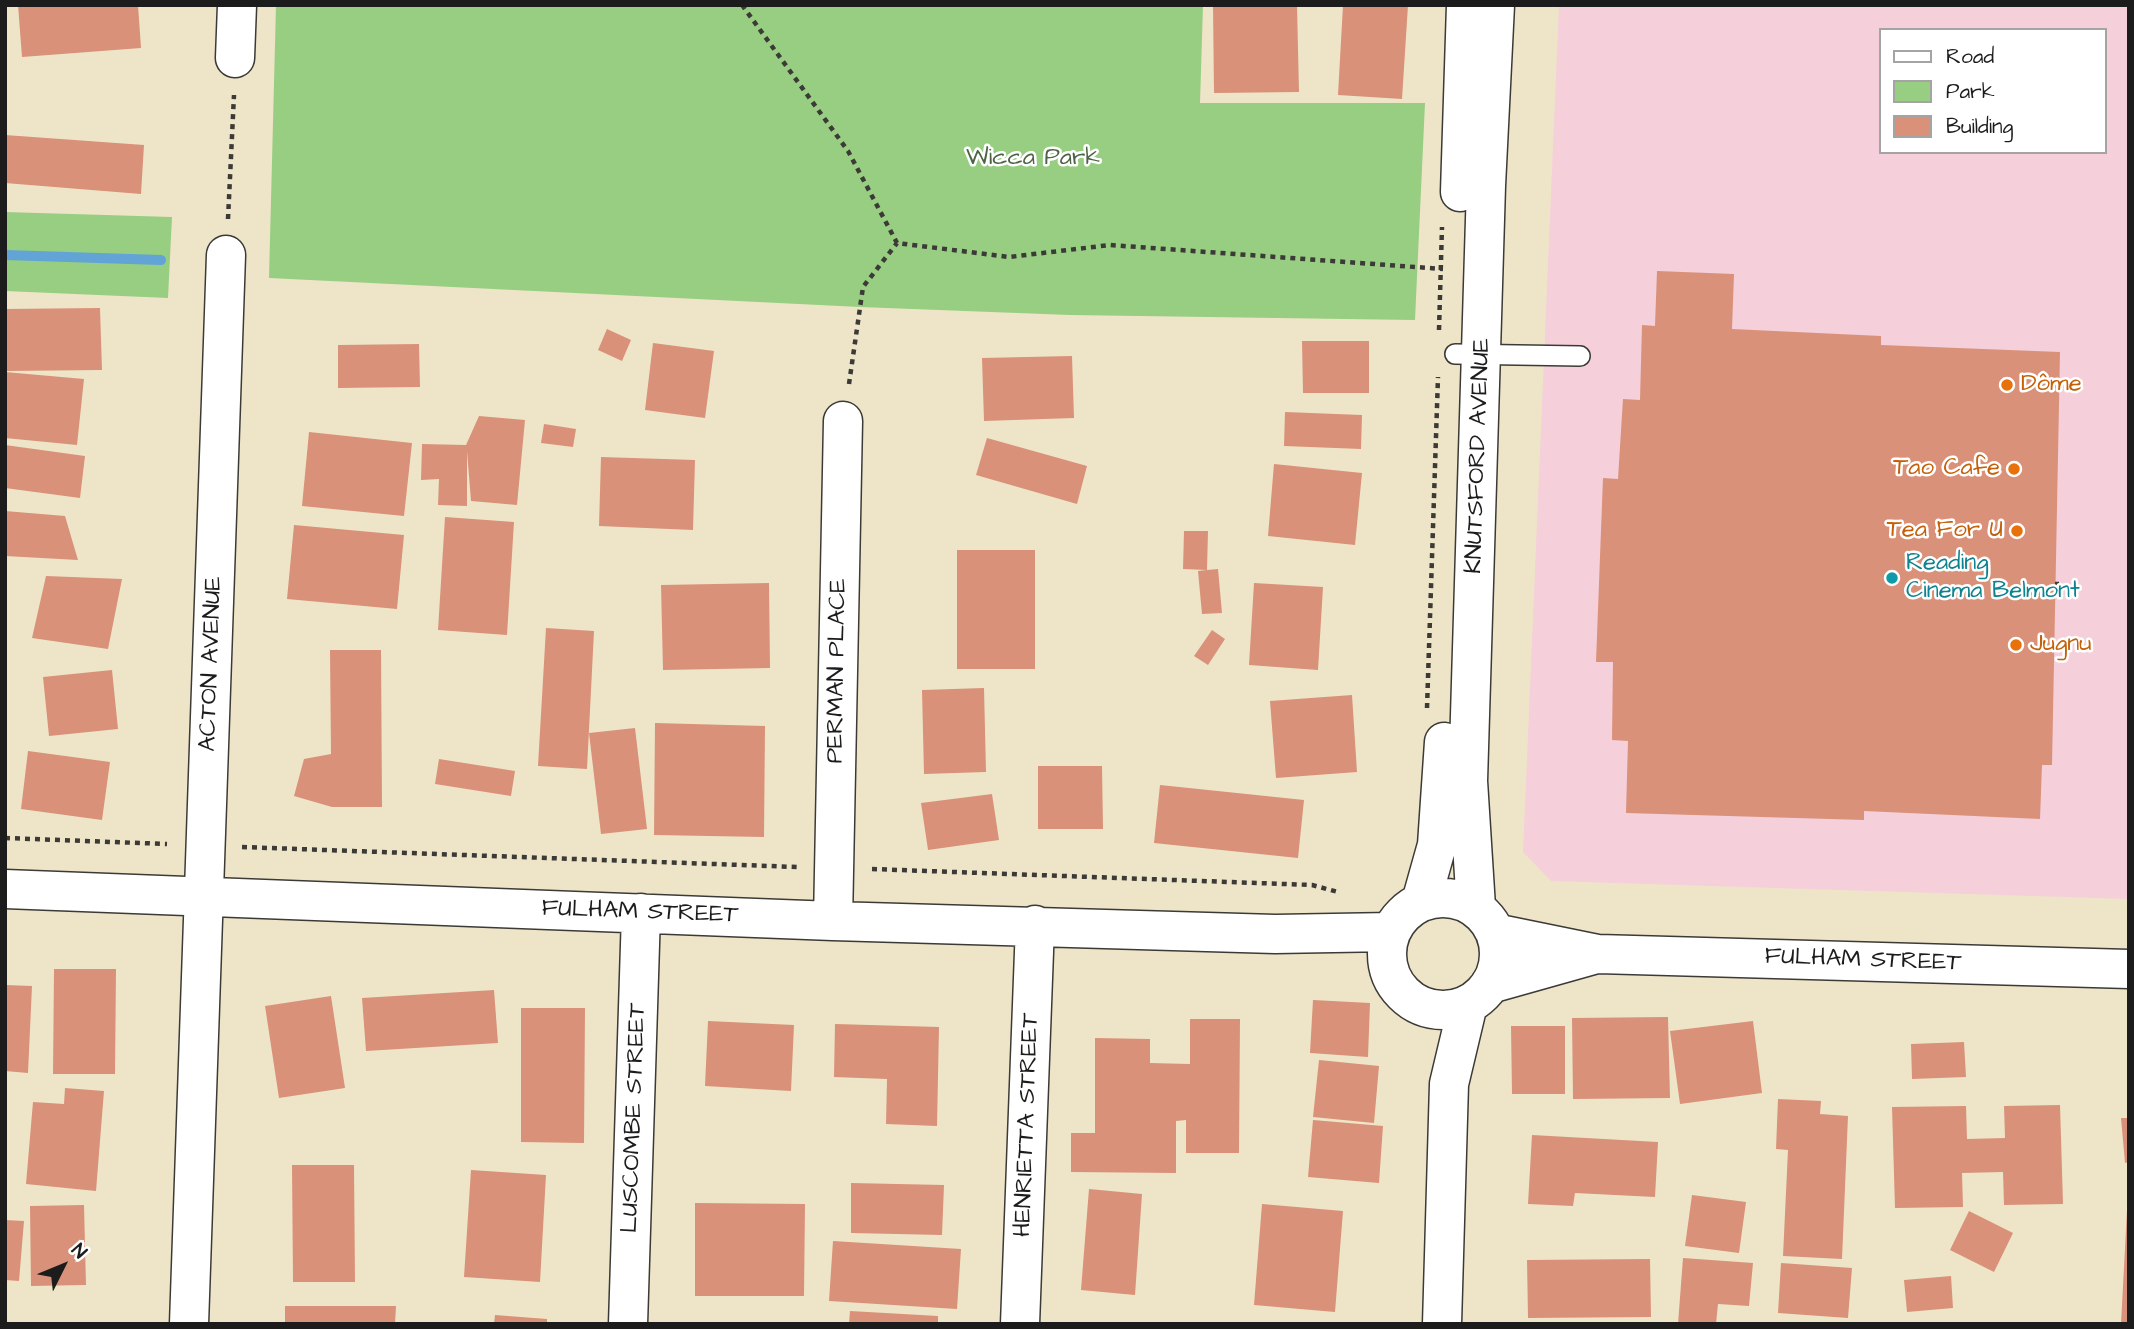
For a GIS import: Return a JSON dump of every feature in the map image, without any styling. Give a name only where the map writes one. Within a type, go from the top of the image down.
[{"type":"street","points":[[236,58],[237,5]]},
{"type":"street","name":"KNUTSFORD AVENUE","points":[[1466,5],[1449,269],[1468,781],[1486,920]]},
{"type":"street","name":"KNUTSFORD AVENUE","points":[[1420,902],[1437,845],[1442,788],[1454,352],[1486,186],[1495,5]]},
{"type":"street","name":"ACTON AVENUE","points":[[189,1324],[226,255]]},
{"type":"street","name":"PERMAN PLACE","points":[[833,920],[843,421]]},
{"type":"street","name":"FULHAM STREET","points":[[5,889],[1275,934],[1390,950]]},
{"type":"street","name":"FULHAM STREET","points":[[1420,902],[1437,897],[1455,898],[1486,920],[1598,954],[2129,969]]},
{"type":"street","points":[[1420,902],[1398,919],[1390,950],[1396,985],[1409,999],[1425,1007],[1449,1084]]},
{"type":"street","name":"LUSCOMBE STREET","points":[[628,1324],[641,913]]},
{"type":"street","points":[[1442,1324],[1449,1084],[1479,994],[1497,968],[1499,951],[1486,920]]},
{"type":"street","name":"HENRIETTA STREET","points":[[1020,1324],[1035,925]]},
{"type":"street","name":"FULHAM STREET","points":[[1425,1007],[1447,1010],[1479,994],[1598,954]]},
{"type":"lane","points":[[1454,352],[1580,356]]},
{"type":"path","points":[[742,5],[848,151],[897,243]]},
{"type":"path","points":[[226,255],[236,58]]},
{"type":"path","points":[[1427,720],[1454,352],[1449,269],[1442,227]]},
{"type":"path","points":[[897,243],[1009,257],[1110,244],[1449,269]]},
{"type":"path","points":[[843,421],[863,287],[897,243]]},
{"type":"path","points":[[5,838],[1312,885],[1349,898]]},
{"type":"shaded area","points":[[1559,5],[2129,5],[2129,899],[1551,881],[1523,852]]},
{"type":"green space","name":"Wicca Park","points":[[276,5],[1203,5],[1200,103],[1425,103],[1415,320],[1070,315],[269,278]]},
{"type":"green space","points":[[5,212],[172,217],[168,298],[5,291]]},
{"type":"building","points":[[18,5],[138,5],[141,48],[22,57]]},
{"type":"building","points":[[1213,5],[1297,5],[1299,92],[1214,93]]},
{"type":"building","points":[[1343,5],[1408,5],[1402,99],[1338,95]]},
{"type":"building","points":[[5,135],[144,145],[141,194],[5,183]]},
{"type":"building","points":[[1657,271],[1734,274],[1732,329],[1881,336],[1881,345],[2060,352],[2052,765],[2042,765],[2040,819],[1864,811],[1864,820],[1626,813],[1628,741],[1612,740],[1613,662],[1596,662],[1603,478],[1618,479],[1623,399],[1640,400],[1642,325],[1655,326]]},
{"type":"building","points":[[100,308],[102,370],[5,371],[5,309]]},
{"type":"building","points":[[607,329],[631,340],[622,361],[598,350]]},
{"type":"building","points":[[1302,341],[1369,341],[1369,393],[1303,393]]},
{"type":"building","points":[[653,343],[714,351],[705,418],[645,410]]},
{"type":"building","points":[[419,344],[420,387],[338,388],[338,345]]},
{"type":"building","points":[[1072,356],[1074,418],[984,421],[982,358]]},
{"type":"building","points":[[5,372],[84,379],[77,445],[5,438]]},
{"type":"building","points":[[1285,412],[1362,415],[1361,449],[1284,446]]},
{"type":"building","points":[[479,416],[525,420],[517,505],[471,501],[467,451],[467,506],[438,505],[439,479],[421,480],[422,444],[466,445]]},
{"type":"building","points":[[544,424],[576,429],[573,447],[541,443]]},
{"type":"building","points":[[309,432],[412,443],[404,516],[302,506]]},
{"type":"building","points":[[987,438],[1087,466],[1077,504],[976,475]]},
{"type":"building","points":[[5,445],[85,456],[80,498],[5,488]]},
{"type":"building","points":[[601,457],[695,460],[693,530],[599,526]]},
{"type":"building","points":[[1274,464],[1362,473],[1355,545],[1268,536]]},
{"type":"building","points":[[5,511],[65,516],[78,560],[5,556]]},
{"type":"building","points":[[445,517],[514,522],[507,635],[438,630]]},
{"type":"building","points":[[294,525],[404,535],[397,609],[287,599]]},
{"type":"building","points":[[1184,531],[1208,531],[1207,570],[1183,569]]},
{"type":"building","points":[[957,550],[1035,550],[1035,669],[957,669]]},
{"type":"building","points":[[1218,569],[1222,613],[1202,614],[1198,571]]},
{"type":"building","points":[[46,576],[122,579],[108,649],[32,638]]},
{"type":"building","points":[[769,583],[770,668],[663,670],[661,585]]},
{"type":"building","points":[[1254,583],[1323,587],[1318,670],[1249,665]]},
{"type":"building","points":[[546,628],[594,631],[587,769],[538,766]]},
{"type":"building","points":[[1212,630],[1225,639],[1208,665],[1194,656]]},
{"type":"building","points":[[330,650],[381,650],[382,807],[332,807],[294,796],[304,759],[331,754]]},
{"type":"building","points":[[112,670],[118,729],[49,736],[43,677]]},
{"type":"building","points":[[984,688],[986,772],[924,774],[922,690]]},
{"type":"building","points":[[1352,695],[1357,772],[1276,778],[1270,701]]},
{"type":"building","points":[[655,723],[765,726],[764,837],[654,835]]},
{"type":"building","points":[[635,728],[647,829],[601,834],[589,733]]},
{"type":"building","points":[[28,751],[110,762],[102,820],[21,809]]},
{"type":"building","points":[[439,759],[515,771],[511,796],[435,784]]},
{"type":"building","points":[[1038,766],[1102,766],[1103,829],[1038,829]]},
{"type":"building","points":[[1160,785],[1304,800],[1298,858],[1154,843]]},
{"type":"building","points":[[992,794],[999,840],[928,850],[921,803]]},
{"type":"building","points":[[54,969],[116,969],[115,1074],[53,1074]]},
{"type":"building","points":[[5,985],[32,986],[28,1073],[5,1071]]},
{"type":"building","points":[[494,990],[498,1043],[366,1051],[362,998]]},
{"type":"building","points":[[331,996],[345,1088],[279,1098],[265,1006]]},
{"type":"building","points":[[1313,1000],[1370,1003],[1368,1057],[1310,1053]]},
{"type":"building","points":[[521,1008],[585,1008],[584,1143],[521,1142]]},
{"type":"building","points":[[1668,1017],[1670,1098],[1573,1099],[1572,1018]]},
{"type":"building","points":[[1190,1019],[1240,1019],[1239,1153],[1186,1153],[1186,1120],[1176,1121],[1176,1173],[1071,1172],[1071,1133],[1095,1133],[1095,1038],[1150,1039],[1150,1063],[1190,1064]]},
{"type":"building","points":[[708,1021],[794,1025],[791,1091],[705,1086]]},
{"type":"building","points":[[1753,1021],[1762,1093],[1680,1104],[1670,1031]]},
{"type":"building","points":[[835,1024],[939,1027],[937,1126],[886,1124],[887,1079],[834,1077]]},
{"type":"building","points":[[1511,1026],[1565,1026],[1565,1094],[1512,1094]]},
{"type":"building","points":[[1964,1042],[1966,1077],[1912,1079],[1911,1044]]},
{"type":"building","points":[[1319,1060],[1379,1066],[1374,1123],[1313,1117]]},
{"type":"building","points":[[65,1088],[104,1091],[96,1191],[26,1184],[33,1102],[64,1104]]},
{"type":"building","points":[[1778,1099],[1821,1101],[1820,1114],[1848,1116],[1842,1259],[1783,1256],[1788,1150],[1776,1149]]},
{"type":"building","points":[[2060,1105],[2063,1204],[2004,1205],[2003,1172],[1962,1173],[1963,1207],[1895,1208],[1892,1107],[1966,1106],[1967,1139],[2005,1138],[2004,1106]]},
{"type":"building","points":[[2121,1118],[2129,1118],[2129,1162],[2125,1163]]},
{"type":"building","points":[[1313,1120],[1383,1126],[1379,1183],[1308,1177]]},
{"type":"building","points":[[1532,1135],[1658,1142],[1655,1197],[1575,1193],[1573,1206],[1528,1204]]},
{"type":"building","points":[[292,1165],[354,1165],[355,1282],[293,1282]]},
{"type":"building","points":[[471,1170],[546,1175],[540,1282],[464,1277]]},
{"type":"building","points":[[851,1183],[944,1185],[942,1235],[851,1233]]},
{"type":"building","points":[[1089,1189],[1142,1194],[1135,1295],[1081,1290]]},
{"type":"building","points":[[1692,1195],[1746,1202],[1739,1253],[1685,1246]]},
{"type":"building","points":[[695,1203],[805,1204],[804,1296],[695,1296]]},
{"type":"building","points":[[1262,1204],[1343,1211],[1335,1312],[1254,1305]]},
{"type":"building","points":[[84,1205],[86,1285],[31,1286],[30,1206]]},
{"type":"building","points":[[2127,1210],[2129,1324],[2121,1324]]},
{"type":"building","points":[[1969,1211],[2013,1233],[1994,1272],[1950,1250]]},
{"type":"building","points":[[5,1220],[24,1221],[19,1281],[5,1280]]},
{"type":"building","points":[[833,1241],[961,1249],[957,1309],[829,1301]]},
{"type":"building","points":[[1683,1258],[1753,1263],[1749,1306],[1718,1304],[1716,1324],[1678,1324]]},
{"type":"building","points":[[1650,1259],[1651,1317],[1528,1318],[1527,1260]]},
{"type":"building","points":[[1781,1263],[1852,1268],[1848,1318],[1778,1313]]},
{"type":"building","points":[[1951,1276],[1953,1308],[1907,1312],[1904,1280]]},
{"type":"building","points":[[285,1306],[396,1306],[395,1324],[285,1324]]},
{"type":"building","points":[[850,1311],[938,1316],[938,1324],[849,1324]]},
{"type":"building","points":[[495,1315],[547,1319],[547,1324],[494,1324]]},
{"type":"waterway","points":[[5,255],[161,260]]},
{"type":"place","name":"Dôme","points":[[2007,385]]},
{"type":"place","name":"Tao Cafe","points":[[2014,469]]},
{"type":"place","name":"Tea For U","points":[[2017,531]]},
{"type":"place","name":"Reading Cinema Belmont","points":[[1892,578]]},
{"type":"place","name":"Jugnu","points":[[2016,645]]}]
